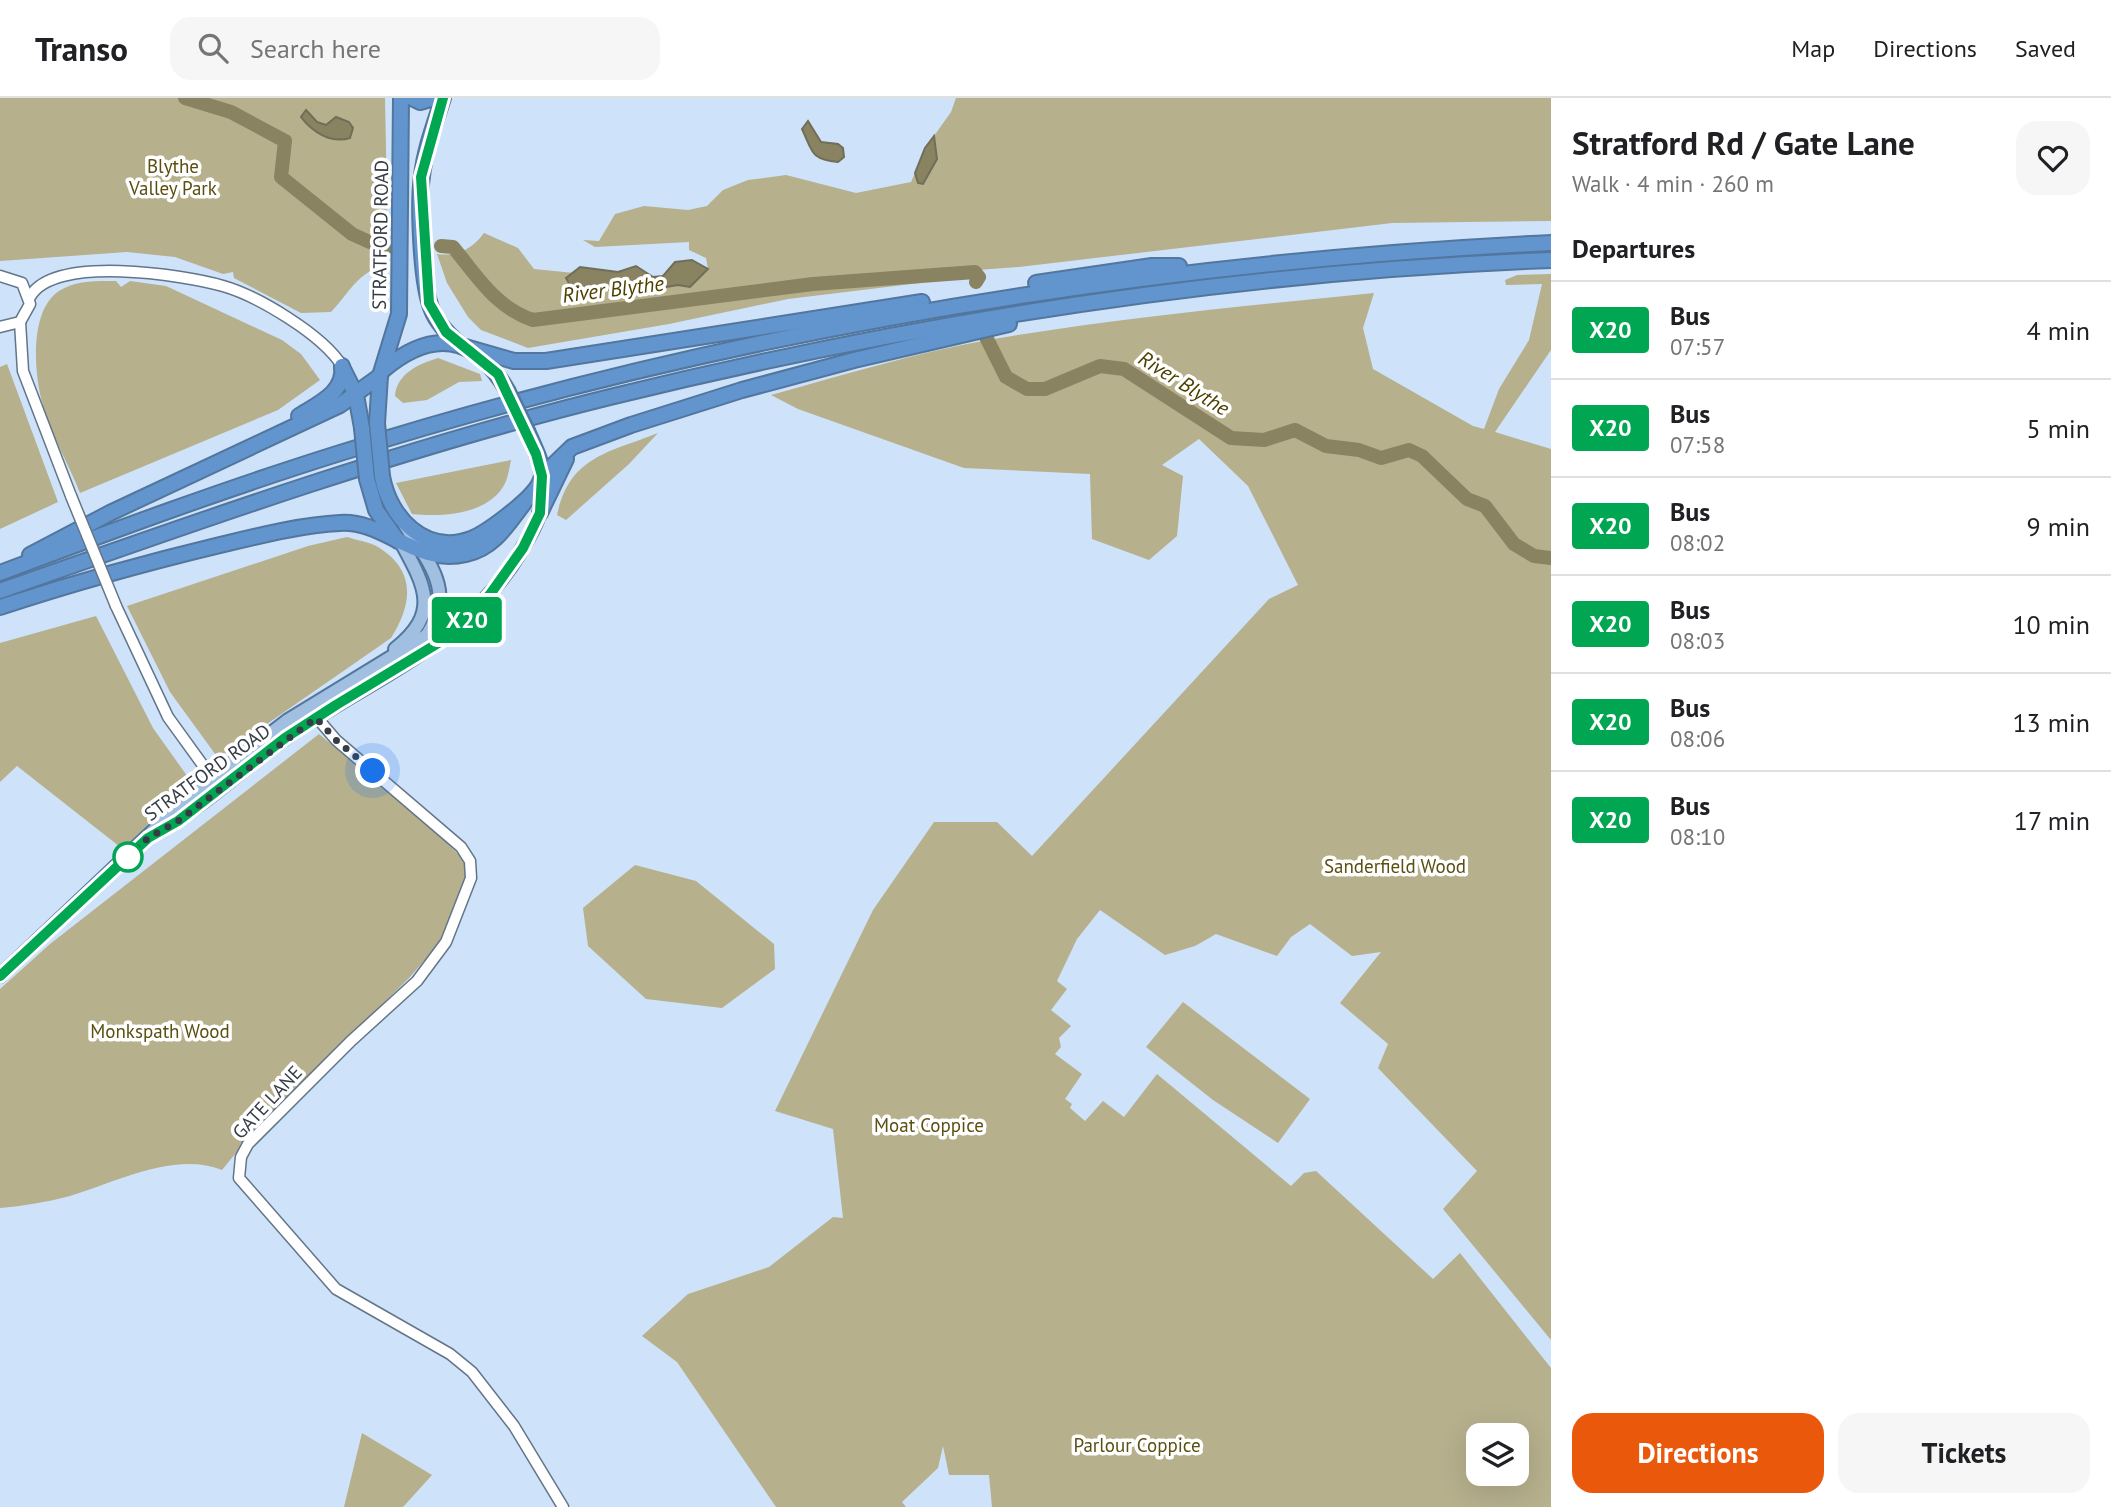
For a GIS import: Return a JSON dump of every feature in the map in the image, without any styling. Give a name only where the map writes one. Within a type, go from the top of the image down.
[{"type":"highway","name":"STRATFORD ROAD","points":[[381,373],[399,314],[401,98]]},
{"type":"highway","points":[[412,98],[420,102],[434,98]]},
{"type":"highway","name":"STRATFORD ROAD","points":[[443,98],[421,177],[421,215],[429,303],[438,321],[462,345]]},
{"type":"highway","points":[[0,573],[328,457],[592,383],[821,331],[1028,294],[1259,265],[1352,255],[1551,243]]},
{"type":"highway","points":[[0,591],[274,494],[607,397],[831,347],[1130,297],[1305,277],[1551,260]]},
{"type":"highway","points":[[15,568],[35,550],[340,405],[416,347],[435,342],[462,345],[514,361],[546,361],[1152,266],[1259,265]]},
{"type":"highway","points":[[0,607],[135,566],[325,525],[342,523],[362,526],[423,553],[458,555],[479,550],[500,535],[541,478],[564,452],[582,443],[792,377],[1130,297]]},
{"type":"highway","points":[[462,345],[487,363],[508,390],[528,433],[541,478]]},
{"type":"highway","points":[[268,438],[338,387],[343,375],[342,366]]},
{"type":"highway","points":[[342,366],[356,395],[375,478],[404,524],[430,539],[462,541],[483,533],[524,503]]},
{"type":"highway","points":[[381,373],[377,423],[376,510],[402,544]]},
{"type":"highway","points":[[540,513],[564,462],[582,443]]},
{"type":"main road","name":"STRATFORD ROAD","points":[[312,713],[398,670],[466,622],[512,566],[540,513],[541,478]]},
{"type":"main road","name":"STRATFORD ROAD","points":[[0,976],[148,838],[171,813],[216,784],[352,680],[417,644],[434,625],[441,603],[440,589],[423,553],[404,524]]},
{"type":"main road","points":[[352,680],[409,638],[421,620],[424,589],[402,544]]},
{"type":"street","points":[[0,327],[20,322],[29,311],[30,297],[37,287],[69,273],[107,271],[168,276],[225,286],[296,324],[324,346],[342,366]]},
{"type":"street","points":[[0,276],[15,279],[30,297]]},
{"type":"street","points":[[20,322],[23,371],[116,606],[148,681],[168,717],[216,784]]},
{"type":"street","name":"GATE LANE","points":[[312,713],[336,740],[461,847],[470,861],[471,878],[446,942],[417,981],[248,1144],[241,1157],[239,1178],[337,1289],[450,1354],[472,1372],[514,1426],[563,1507]]},
{"type":"green space","name":"Blythe Valley Park","points":[[0,98],[385,98],[387,202],[384,266],[360,278],[331,312],[301,313],[234,278],[233,272],[223,274],[175,257],[127,252],[0,261]]},
{"type":"green space","points":[[956,98],[1551,98],[1551,221],[1392,223],[1019,267],[923,274],[920,283],[788,299],[669,324],[528,348],[481,330],[468,317],[447,283],[437,254],[464,251],[484,233],[518,248],[534,269],[574,273],[566,278],[570,285],[597,292],[614,289],[631,293],[678,285],[690,287],[708,269],[706,258],[689,250],[689,242],[595,247],[583,240],[599,241],[615,214],[644,206],[688,210],[707,206],[723,190],[748,180],[786,175],[856,193],[911,182],[915,173],[918,183],[936,149],[934,136],[951,112]]},
{"type":"green space","points":[[1551,274],[1551,350],[1495,432],[1551,449],[1551,1340],[1443,1209],[1477,1171],[1378,1068],[1388,1044],[1340,1003],[1381,952],[1352,956],[1310,924],[1291,937],[1277,956],[1216,934],[1195,946],[1165,955],[1100,910],[1077,939],[1057,981],[1067,989],[1051,1010],[1071,1026],[1059,1038],[1061,1047],[1055,1054],[1082,1074],[1065,1099],[1072,1104],[1070,1108],[1085,1121],[1103,1101],[1124,1117],[1157,1074],[1291,1186],[1304,1173],[1316,1171],[1433,1279],[1460,1253],[1551,1368],[1551,1507],[992,1507],[989,1475],[949,1475],[943,1446],[938,1468],[902,1502],[906,1507],[776,1507],[677,1362],[642,1336],[688,1294],[769,1267],[833,1217],[843,1218],[833,1129],[775,1111],[873,910],[934,822],[997,822],[1032,856],[1269,599],[1298,585],[1248,486],[1199,439],[1162,465],[1183,476],[1177,536],[1149,560],[1092,539],[1090,474],[964,468],[798,409],[771,395],[906,358],[988,340],[1132,319],[1374,293],[1363,328],[1373,369],[1473,426],[1484,429],[1499,389],[1529,340],[1542,284],[1506,285],[1505,280],[1517,275]]},
{"type":"green space","points":[[116,281],[121,287],[130,281],[166,286],[282,340],[301,354],[320,380],[278,410],[80,493],[44,410],[37,372],[36,341],[43,312],[59,291],[79,283]]},
{"type":"green space","points":[[438,358],[480,374],[482,381],[459,382],[427,400],[403,403],[395,396],[404,375]]},
{"type":"green space","points":[[7,364],[58,502],[0,529],[0,367]]},
{"type":"green space","points":[[658,433],[629,464],[566,520],[557,515],[563,495],[581,468],[607,452]]},
{"type":"green space","points":[[511,460],[505,484],[495,496],[474,509],[462,512],[412,514],[396,483]]},
{"type":"green space","points":[[347,537],[367,542],[391,556],[405,578],[406,601],[391,638],[218,758],[170,692],[127,606],[308,546]]},
{"type":"green space","points":[[96,616],[153,728],[190,780],[124,850],[17,766],[0,782],[0,643]]},
{"type":"green space","name":"Monkspath Wood","points":[[319,734],[431,827],[467,863],[465,888],[443,939],[409,978],[252,1133],[222,1170],[204,1165],[165,1166],[70,1196],[0,1208],[0,989],[50,944]]},
{"type":"green space","points":[[635,865],[696,881],[774,944],[775,969],[722,1008],[646,999],[588,946],[583,908]]},
{"type":"green space","points":[[1183,1002],[1310,1099],[1278,1143],[1213,1100],[1146,1047]]},
{"type":"green space","points":[[362,1433],[432,1475],[403,1507],[344,1507]]},
{"type":"water","points":[[306,110],[317,122],[326,125],[336,117],[349,122],[353,128],[350,138],[329,138],[316,132],[301,117]]},
{"type":"water","points":[[808,121],[821,142],[838,144],[843,148],[844,157],[838,162],[822,159],[814,153],[802,129]]},
{"type":"water","points":[[934,136],[937,159],[923,184],[918,183],[915,173],[925,148]]},
{"type":"water","points":[[692,260],[708,269],[690,287],[678,285],[631,293],[614,289],[597,292],[570,285],[566,278],[580,267],[618,272],[636,266],[653,277],[663,276],[675,262]]},
{"type":"waterway","name":"River Blythe","points":[[185,98],[231,112],[285,141],[281,177],[352,234],[385,249]]},
{"type":"waterway","name":"River Blythe","points":[[441,246],[453,247],[498,299],[508,308],[533,320],[813,284],[975,272],[979,277],[976,282]]},
{"type":"waterway","name":"River Blythe","points":[[986,337],[1006,377],[1027,389],[1045,389],[1100,366],[1124,369],[1231,438],[1264,440],[1295,430],[1326,446],[1359,450],[1381,458],[1409,450],[1422,456],[1467,499],[1485,506],[1514,544],[1534,556],[1551,558]]},
{"type":"bus line","name":"X20","points":[[0,976],[148,838],[178,821],[285,738],[398,670],[466,622],[512,566],[523,548],[540,513],[540,464],[508,390],[498,374],[446,332],[429,303],[421,215],[421,177],[443,98]]},
{"type":"route","points":[[128,857],[148,838],[178,821],[285,738],[316,718],[336,740],[373,771]]},
{"type":"park label","name":"Sanderfield Wood","points":[[1395,866]]},
{"type":"park label","name":"Moat Coppice","points":[[929,1125]]},
{"type":"park label","name":"Parlour Coppice","points":[[1137,1445]]}]
